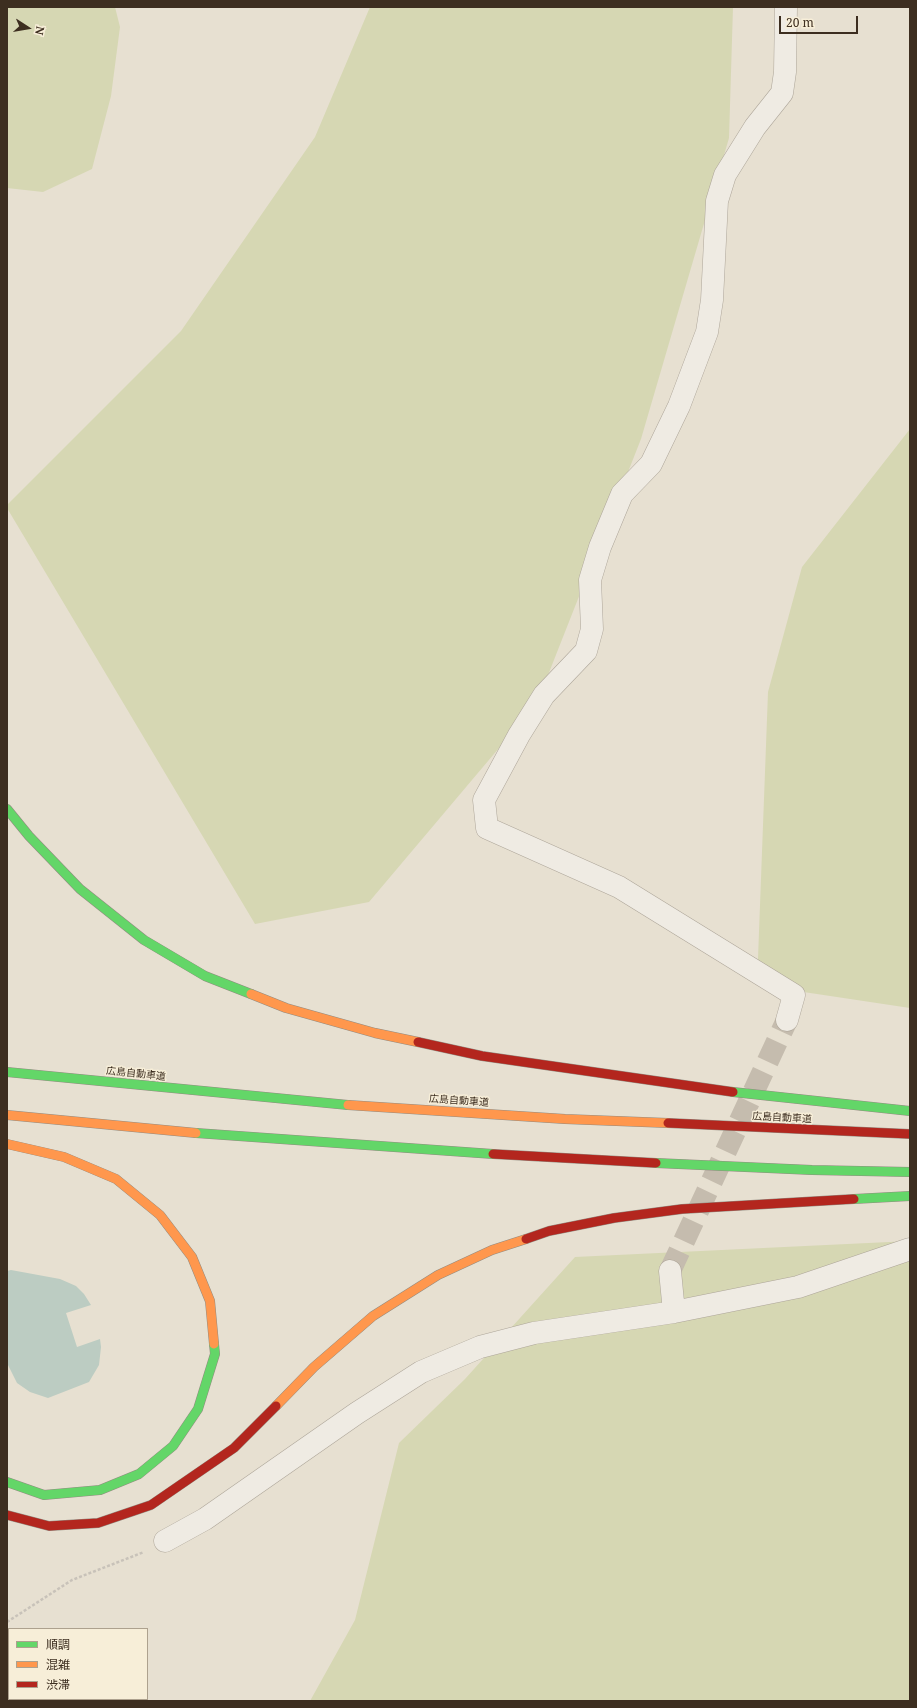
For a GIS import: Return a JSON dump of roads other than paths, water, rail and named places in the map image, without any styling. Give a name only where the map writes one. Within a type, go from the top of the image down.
[{"type":"highway","points":[[7,809],[29,836],[80,888],[144,940],[205,976],[286,1008],[375,1033],[482,1056],[762,1096],[910,1111]]},
{"type":"highway","name":"広島自動車道","points":[[7,1072],[350,1105],[565,1119],[910,1134]]},
{"type":"highway","points":[[7,1115],[152,1130],[553,1158],[804,1170],[910,1172]]},
{"type":"highway","points":[[7,1144],[64,1157],[116,1179],[160,1215],[192,1257],[210,1301],[215,1354],[198,1409],[172,1446],[139,1474],[100,1490],[44,1495],[7,1482]]},
{"type":"highway","points":[[7,1515],[49,1526],[98,1523],[151,1505],[234,1448],[314,1367],[374,1316],[438,1275],[492,1250],[549,1231],[614,1218],[682,1209],[781,1202],[910,1196]]},
{"type":"street","points":[[786,7],[785,72],[782,93],[755,128],[725,176],[717,201],[712,300],[707,332],[679,406],[651,464],[622,494],[600,547],[590,580],[592,630],[586,651],[544,695],[519,735],[484,800],[487,828],[619,887],[794,995],[787,1020]]},
{"type":"street","points":[[165,1541],[205,1519],[356,1413],[421,1372],[480,1347],[534,1333],[674,1312],[798,1287],[910,1249]]},
{"type":"street","points":[[670,1271],[674,1312]]},
{"type":"tunnel","points":[[670,1271],[787,1020]]}]
